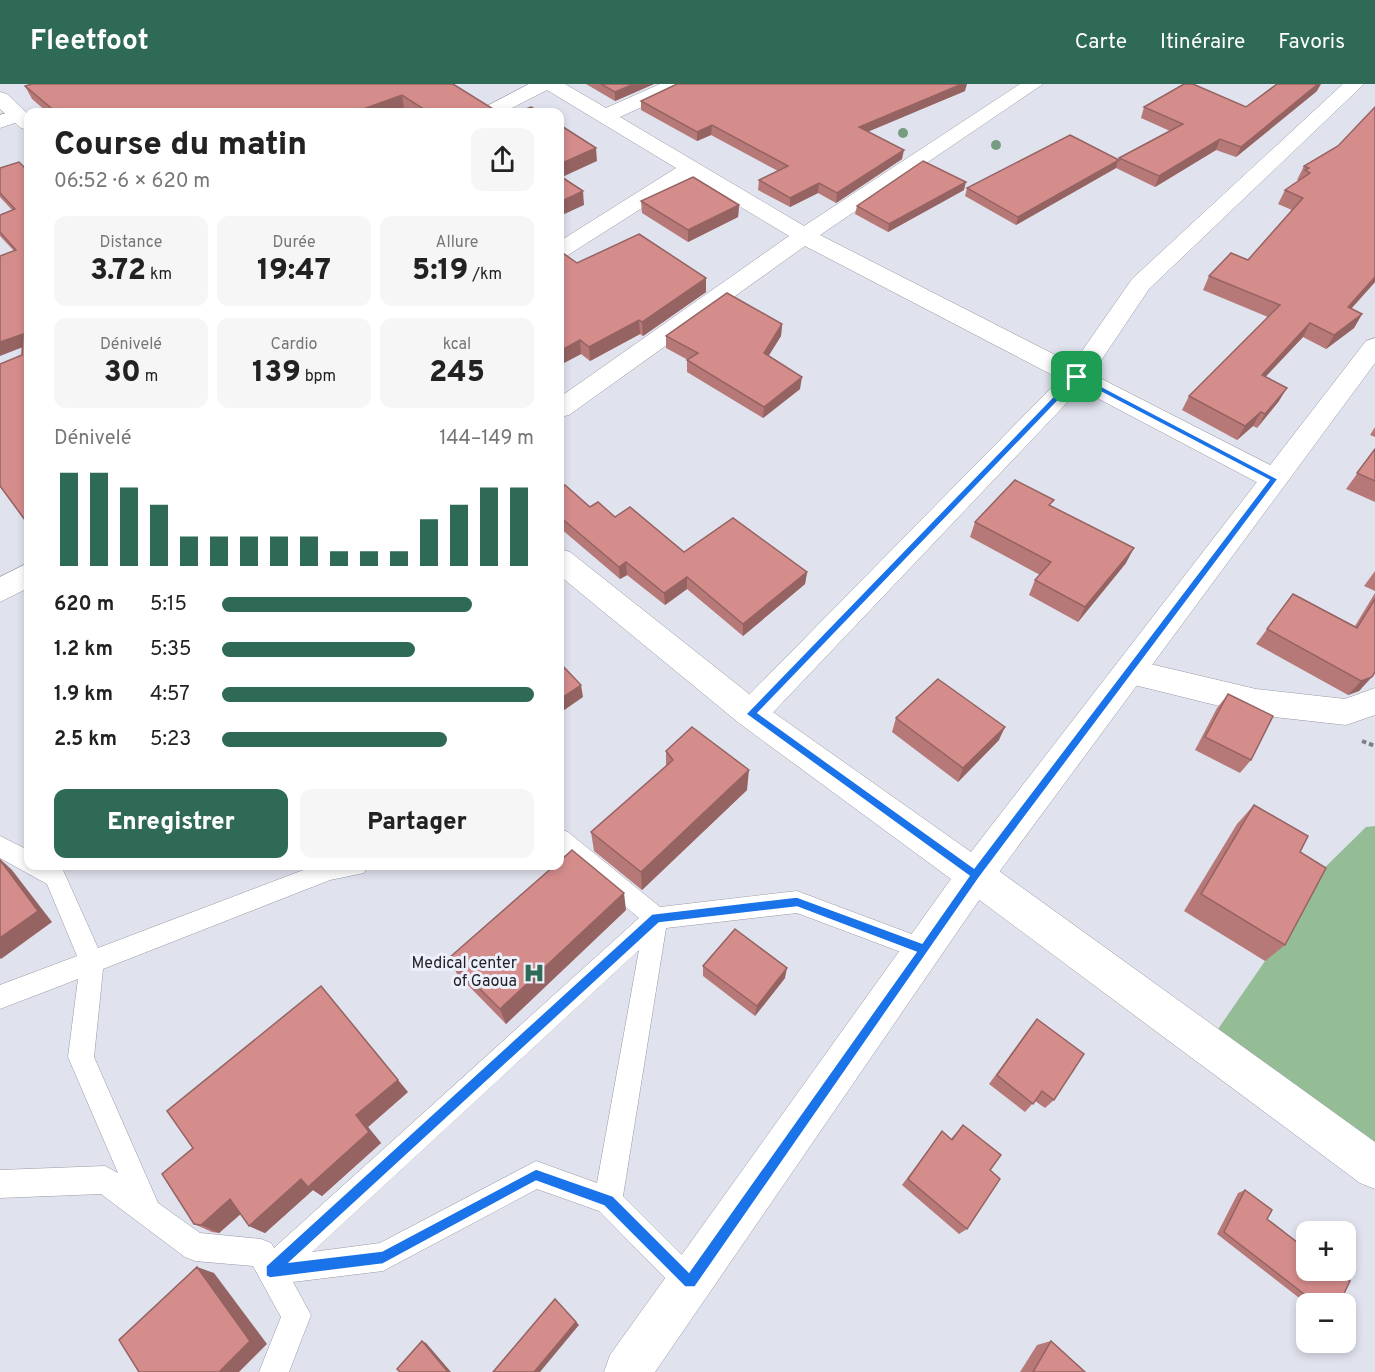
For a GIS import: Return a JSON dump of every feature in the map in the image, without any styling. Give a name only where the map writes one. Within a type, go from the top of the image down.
[{"type":"street","points":[[498,108],[544,84]]},
{"type":"street","points":[[551,84],[804,236],[1274,479]]},
{"type":"street","points":[[605,116],[676,84]]},
{"type":"street","points":[[564,406],[804,236],[1033,84]]},
{"type":"street","points":[[751,714],[1077,377],[1140,284],[1354,84]]},
{"type":"street","points":[[0,98],[24,119]]},
{"type":"street","points":[[0,122],[24,119]]},
{"type":"street","points":[[564,247],[691,168]]},
{"type":"street","points":[[627,1372],[925,950],[975,875],[1375,345]]},
{"type":"street","points":[[564,563],[751,714],[1375,1168]]},
{"type":"street","points":[[0,591],[24,576]]},
{"type":"street","points":[[1129,672],[1256,702],[1346,712],[1375,701]]},
{"type":"lane","points":[[564,842],[656,918]]},
{"type":"lane","points":[[0,846],[24,860]]},
{"type":"lane","points":[[42,870],[55,877],[92,962],[81,1057],[150,1214]]},
{"type":"lane","points":[[0,997],[330,870]]},
{"type":"lane","points":[[270,1271],[656,918],[797,902],[925,950]]},
{"type":"lane","points":[[609,1201],[656,918]]},
{"type":"lane","points":[[270,1271],[383,1257],[536,1175],[609,1201],[690,1283]]},
{"type":"lane","points":[[0,1184],[105,1180],[195,1247],[261,1253],[296,1315],[274,1372]]},
{"type":"green space","points":[[1375,826],[1375,1168],[1207,1045],[1265,961],[1306,886],[1366,827]]},
{"type":"building","points":[[32,84],[453,84],[492,108],[422,108],[402,95],[366,108],[51,108],[25,86]]},
{"type":"building","points":[[601,84],[634,84],[615,92]]},
{"type":"building","points":[[677,84],[962,84],[859,127],[904,150],[837,193],[819,183],[790,198],[759,180],[788,166],[712,125],[697,132],[641,101]]},
{"type":"building","points":[[1184,84],[1193,84],[1246,107],[1277,84],[1318,84],[1241,147],[1220,139],[1159,176],[1119,158],[1183,124],[1144,107]]},
{"type":"building","points":[[1375,107],[1375,277],[1348,307],[1362,314],[1334,335],[1310,323],[1262,375],[1287,388],[1265,414],[1261,412],[1245,426],[1189,396],[1280,305],[1209,276],[1231,253],[1248,260],[1303,198],[1285,190],[1310,173],[1305,170],[1309,168],[1304,166],[1338,146]]},
{"type":"building","points":[[564,128],[596,148],[564,162]]},
{"type":"building","points":[[1070,135],[1119,160],[1018,217],[967,188]]},
{"type":"building","points":[[923,161],[966,182],[889,224],[857,206]]},
{"type":"building","points":[[19,162],[24,167],[24,519],[0,486],[0,364],[22,355],[23,334],[0,342],[0,256],[16,250],[0,232],[0,215],[15,209],[0,193],[0,168]]},
{"type":"building","points":[[693,177],[739,205],[688,230],[641,201]]},
{"type":"building","points":[[564,179],[583,191],[564,200]]},
{"type":"building","points":[[639,234],[706,278],[642,322],[639,320],[589,347],[580,340],[564,349],[564,254],[577,263]]},
{"type":"building","points":[[727,293],[782,324],[764,353],[802,377],[764,407],[687,360],[698,353],[666,336]]},
{"type":"building","points":[[1375,449],[1375,481],[1357,473]]},
{"type":"building","points":[[1015,480],[1054,500],[1049,505],[1134,548],[1085,607],[1035,580],[1051,562],[975,522]]},
{"type":"building","points":[[564,486],[590,507],[598,502],[615,517],[630,507],[684,552],[733,518],[807,572],[743,624],[687,577],[664,593],[626,562],[619,567],[564,520]]},
{"type":"building","points":[[1293,594],[1357,628],[1375,599],[1375,672],[1372,677],[1361,681],[1267,629]]},
{"type":"building","points":[[564,667],[581,685],[564,696]]},
{"type":"building","points":[[938,679],[1005,727],[963,768],[896,718]]},
{"type":"building","points":[[1228,694],[1273,716],[1251,760],[1205,737]]},
{"type":"building","points":[[692,727],[749,770],[641,872],[591,832],[673,760],[666,751]]},
{"type":"building","points":[[1254,805],[1308,836],[1300,852],[1326,868],[1285,945],[1201,894]]},
{"type":"building","points":[[572,850],[624,893],[500,1009],[449,958],[549,870],[564,870],[564,857]]},
{"type":"building","points":[[0,860],[38,911],[0,938]]},
{"type":"building","points":[[735,929],[787,968],[757,1006],[703,966]]},
{"type":"building","points":[[321,986],[398,1080],[356,1115],[369,1132],[308,1187],[301,1179],[249,1226],[230,1199],[201,1225],[194,1224],[162,1174],[193,1148],[167,1111]]},
{"type":"building","points":[[1037,1019],[1084,1054],[1054,1100],[1042,1091],[1033,1104],[997,1075]]},
{"type":"building","points":[[963,1125],[1001,1155],[990,1170],[1000,1179],[967,1229],[908,1179],[942,1131],[952,1140]]},
{"type":"building","points":[[1245,1190],[1272,1210],[1267,1219],[1296,1241],[1296,1281],[1350,1281],[1344,1293],[1303,1293],[1224,1232]]},
{"type":"building","points":[[197,1267],[250,1341],[219,1372],[139,1372],[119,1340]]},
{"type":"building","points":[[555,1299],[576,1322],[534,1372],[493,1372]]},
{"type":"building","points":[[422,1341],[448,1372],[400,1372],[397,1369]]},
{"type":"building","points":[[1051,1341],[1085,1372],[1033,1372]]},
{"type":"place","name":"Medical center of Gaoua","points":[[534,973]]},
{"type":"route","points":[[1077,377],[751,714],[975,875],[950,912],[925,950],[690,1283],[609,1201],[536,1175],[383,1257],[270,1271],[656,918],[797,902],[925,950],[975,875],[1274,479],[1077,377]]}]
